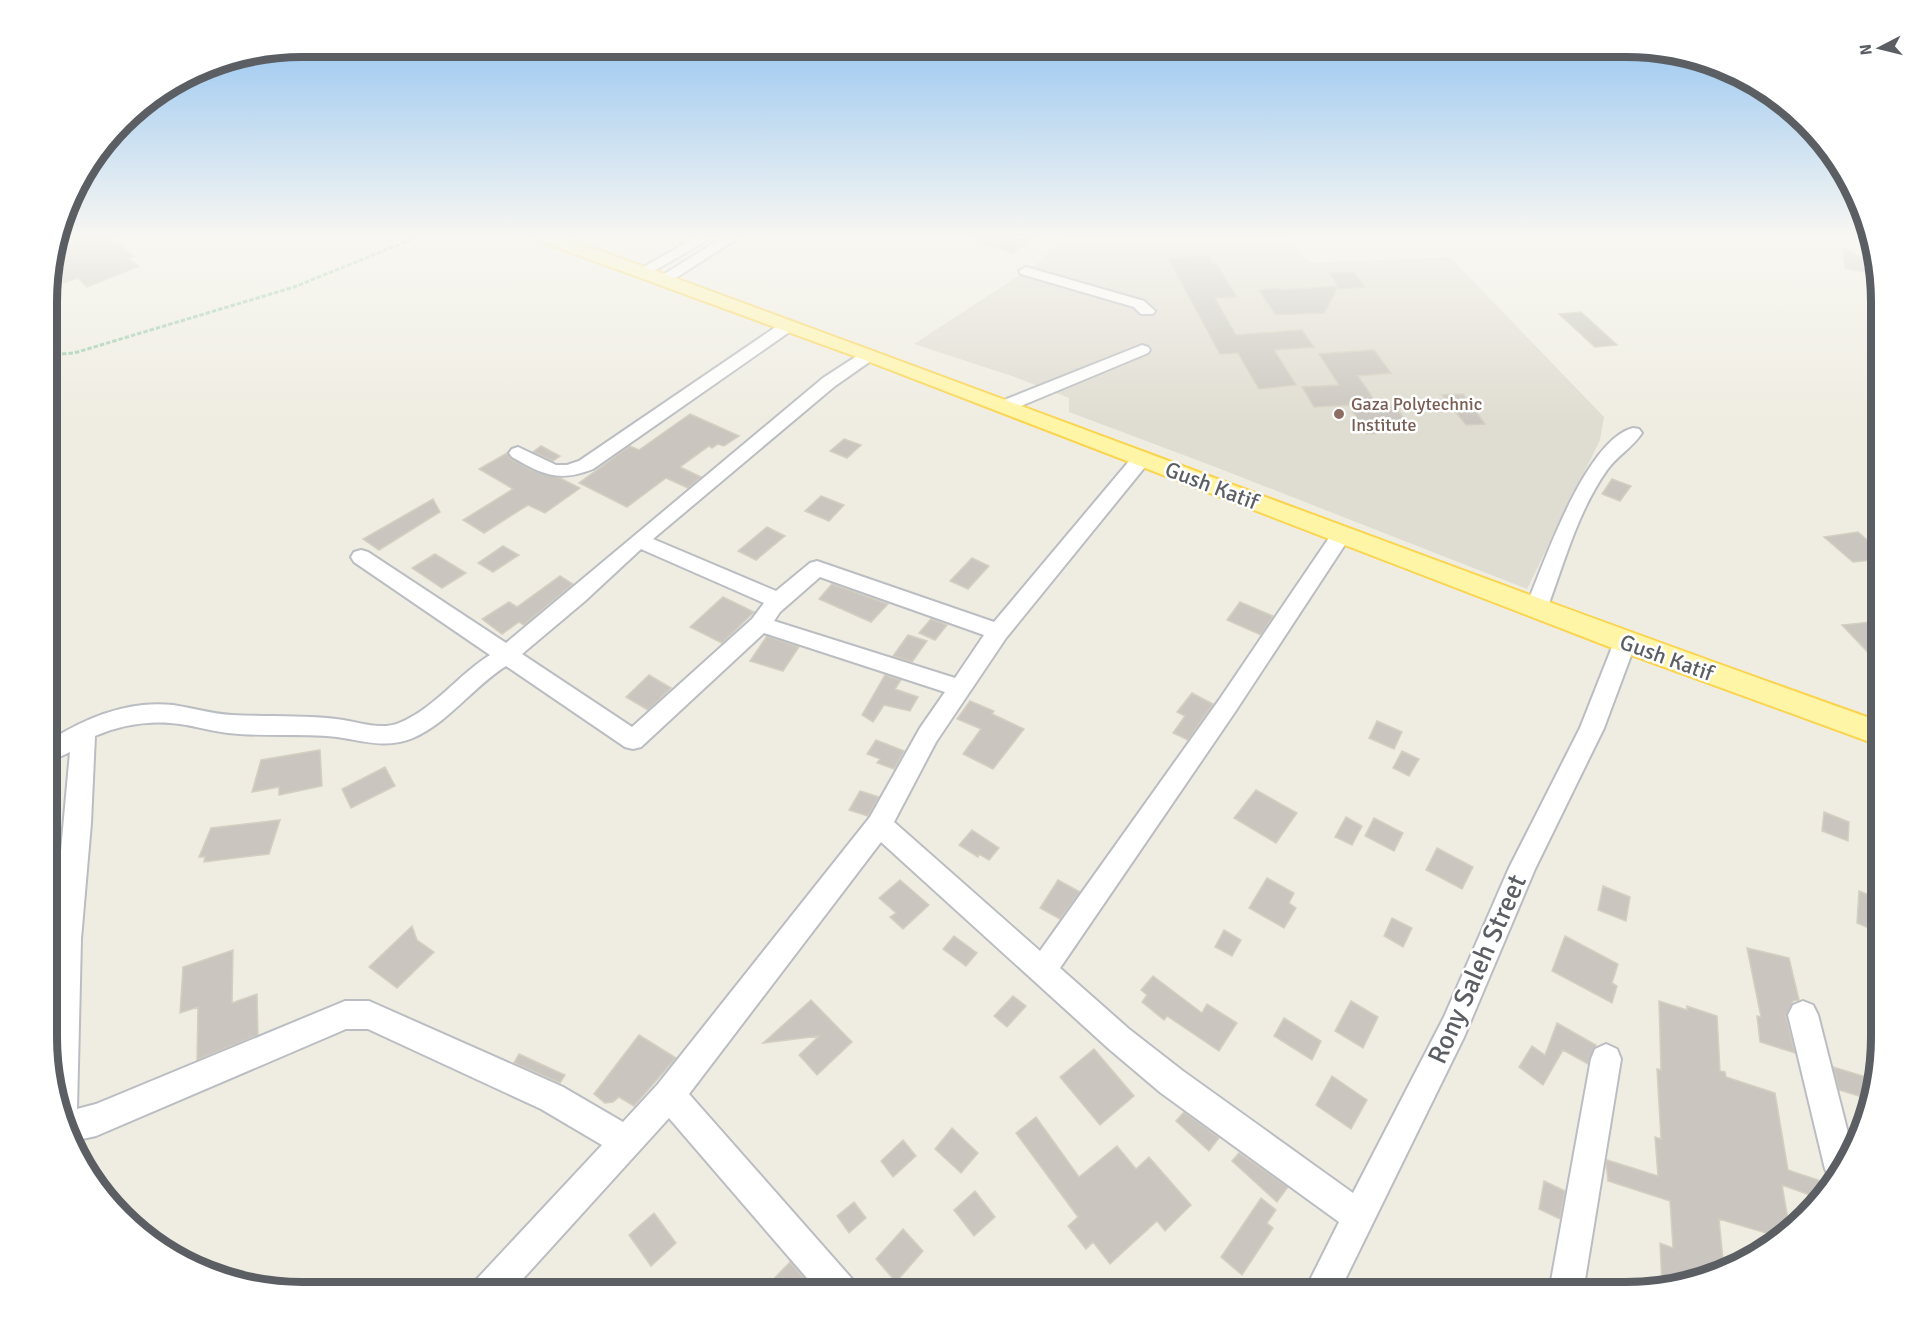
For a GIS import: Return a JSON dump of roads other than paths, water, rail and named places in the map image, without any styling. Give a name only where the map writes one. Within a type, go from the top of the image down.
[{"type":"main road","name":"Gush Katif","points":[[714,298],[1005,406],[1624,642],[1871,730]]},
{"type":"street","points":[[1120,298],[1139,304],[1147,311]]},
{"type":"street","points":[[519,453],[548,469],[563,473],[586,465],[789,326]]},
{"type":"street","points":[[1005,406],[1142,350]]},
{"type":"street","points":[[57,748],[83,731],[107,721],[147,714],[171,714],[228,724],[336,728],[384,736],[398,734],[426,719],[487,667],[506,655],[829,382],[869,355]]},
{"type":"street","points":[[1536,609],[1586,486],[1623,440],[1633,433]]},
{"type":"street","points":[[497,1282],[669,1095],[879,825],[928,735],[998,632],[1142,458]]},
{"type":"street","points":[[1043,970],[1227,706],[1342,534]]},
{"type":"street","points":[[640,541],[779,601]]},
{"type":"street","points":[[361,556],[633,740],[760,624],[779,601],[817,568],[998,632]]},
{"type":"street","points":[[760,624],[959,688]]},
{"type":"street","name":"Rony Saleh Street","points":[[1326,1282],[1454,1027],[1522,868],[1592,728],[1624,642]]},
{"type":"street","points":[[63,1088],[67,939],[78,823],[83,731]]},
{"type":"street","points":[[879,825],[1119,1039],[1172,1082],[1358,1216]]},
{"type":"street","points":[[74,1126],[96,1120],[345,1015],[356,1014],[369,1015],[552,1098],[626,1141]]},
{"type":"street","points":[[1803,1015],[1838,1158]]},
{"type":"street","points":[[1568,1282],[1606,1059]]},
{"type":"street","points":[[669,1095],[832,1282]]},
{"type":"place","name":"Gaza Polytechnic Institute","points":[[1339,414]]}]
